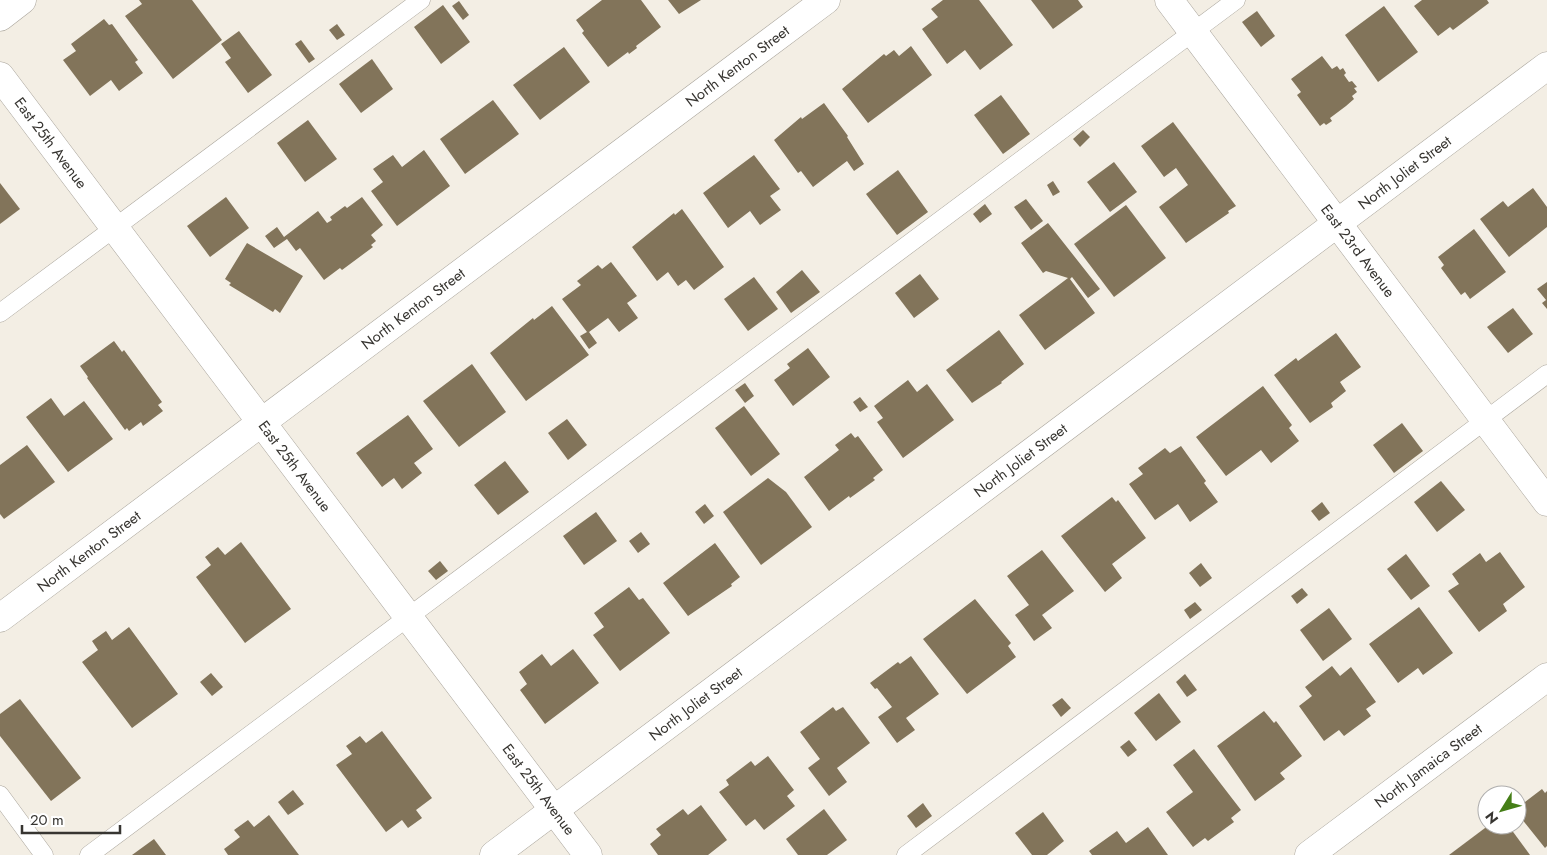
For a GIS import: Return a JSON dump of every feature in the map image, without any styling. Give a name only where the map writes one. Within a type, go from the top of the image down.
[{"type":"street","points":[[0,17],[22,0]]},
{"type":"street","name":"North Kenton Street","points":[[0,618],[826,0]]},
{"type":"street","name":"East 23rd Avenue","points":[[1168,0],[1547,502]]},
{"type":"street","name":"North Joliet Street","points":[[494,855],[1547,66]]},
{"type":"street","name":"East 25th Avenue","points":[[0,76],[588,855]]},
{"type":"street","name":"North Jamaica Street","points":[[1309,855],[1547,677]]},
{"type":"lane","points":[[0,313],[421,0]]},
{"type":"lane","points":[[89,855],[1236,0]]},
{"type":"lane","points":[[906,855],[1547,374]]},
{"type":"lane","points":[[0,795],[44,855]]},
{"type":"building","points":[[139,0],[192,0],[222,40],[173,79],[125,16],[142,4]]},
{"type":"building","points":[[602,0],[641,0],[661,27],[636,46],[637,48],[629,54],[628,52],[608,67],[582,33],[584,31],[576,20]]},
{"type":"building","points":[[668,0],[701,0],[679,14]]},
{"type":"building","points":[[943,0],[979,0],[1013,45],[980,70],[965,50],[947,64],[922,29],[938,17],[931,9]]},
{"type":"building","points":[[1031,0],[1078,0],[1083,7],[1053,29]]},
{"type":"building","points":[[1422,0],[1487,0],[1489,3],[1453,30],[1450,27],[1438,36],[1414,6]]},
{"type":"building","points":[[459,1],[469,15],[463,20],[452,6]]},
{"type":"building","points":[[443,5],[470,42],[441,64],[414,27]]},
{"type":"building","points":[[1384,6],[1418,52],[1378,82],[1345,35]]},
{"type":"building","points":[[1257,11],[1275,36],[1261,47],[1242,22]]},
{"type":"building","points":[[104,19],[109,25],[112,24],[138,60],[135,62],[143,73],[119,91],[111,80],[90,96],[63,60],[76,51],[71,44]]},
{"type":"building","points":[[337,24],[345,35],[337,40],[329,30]]},
{"type":"building","points":[[239,31],[272,75],[248,93],[225,62],[231,58],[221,44]]},
{"type":"building","points":[[301,40],[315,59],[309,63],[295,44]]},
{"type":"building","points":[[911,46],[932,75],[868,123],[842,89],[884,54],[886,56],[894,50],[899,56]]},
{"type":"building","points":[[564,47],[590,82],[540,120],[513,85]]},
{"type":"building","points":[[1322,56],[1332,69],[1337,66],[1340,70],[1343,68],[1346,73],[1344,75],[1349,82],[1352,81],[1357,87],[1354,88],[1357,92],[1352,96],[1354,99],[1330,118],[1332,121],[1320,126],[1297,95],[1301,92],[1291,79]]},
{"type":"building","points":[[372,59],[393,89],[361,113],[339,84]]},
{"type":"building","points":[[1001,95],[1030,134],[1003,154],[974,115]]},
{"type":"building","points":[[493,100],[519,134],[465,174],[440,139]]},
{"type":"building","points":[[824,103],[848,136],[864,164],[854,171],[847,161],[813,187],[801,171],[798,173],[774,140],[801,117],[802,119]]},
{"type":"building","points":[[308,120],[337,159],[305,182],[277,143]]},
{"type":"building","points":[[1173,122],[1236,206],[1186,243],[1159,207],[1188,185],[1176,168],[1164,177],[1141,146]]},
{"type":"building","points":[[1083,130],[1090,137],[1080,147],[1073,139]]},
{"type":"building","points":[[424,150],[450,186],[397,226],[371,191],[383,182],[373,169],[393,155],[402,167]]},
{"type":"building","points":[[754,155],[780,189],[770,196],[781,210],[760,225],[750,211],[728,228],[703,193]]},
{"type":"building","points":[[1114,162],[1137,192],[1110,212],[1087,182]]},
{"type":"building","points":[[898,170],[928,212],[897,235],[866,194]]},
{"type":"building","points":[[1053,181],[1060,192],[1053,196],[1047,185]]},
{"type":"building","points":[[0,183],[20,209],[0,224]]},
{"type":"building","points":[[1533,188],[1547,207],[1547,227],[1509,257],[1480,219],[1503,201],[1508,207]]},
{"type":"building","points":[[226,197],[249,228],[210,257],[187,226]]},
{"type":"building","points":[[362,197],[383,225],[371,235],[376,241],[371,245],[373,247],[342,270],[340,268],[324,280],[300,248],[296,251],[287,239],[274,248],[265,236],[277,227],[284,237],[318,211],[327,223],[332,220],[330,217]]},
{"type":"building","points":[[1026,199],[1043,221],[1031,230],[1014,207]]},
{"type":"building","points":[[985,204],[992,214],[980,223],[973,214]]},
{"type":"building","points":[[1126,205],[1166,258],[1114,297],[1074,244]]},
{"type":"building","points":[[682,209],[724,267],[694,290],[686,280],[678,286],[668,272],[657,281],[632,247],[674,213],[675,215]]},
{"type":"building","points":[[1048,223],[1100,289],[1088,298],[1072,277],[1070,279],[1095,313],[1045,350],[1019,315],[1068,278],[1046,271],[1043,273],[1021,243]]},
{"type":"building","points":[[1474,229],[1506,272],[1470,299],[1465,292],[1461,295],[1441,268],[1444,265],[1438,257]]},
{"type":"building","points":[[247,243],[303,276],[280,313],[275,309],[273,312],[229,285],[231,283],[225,279]]},
{"type":"building","points":[[611,262],[637,296],[627,303],[638,318],[619,332],[608,318],[589,332],[597,343],[589,349],[580,336],[587,332],[562,299],[581,285],[577,281],[598,265],[602,269]]},
{"type":"building","points":[[802,270],[820,292],[791,313],[776,292]]},
{"type":"building","points":[[920,274],[939,299],[914,318],[895,293]]},
{"type":"building","points":[[754,277],[778,309],[748,331],[724,299]]},
{"type":"building","points":[[1547,282],[1547,309],[1542,303],[1546,300],[1537,289]]},
{"type":"building","points":[[552,306],[589,355],[526,401],[490,353],[533,318],[534,320]]},
{"type":"building","points":[[1513,308],[1533,334],[1508,353],[1487,327]]},
{"type":"building","points":[[999,330],[1024,364],[1002,383],[972,403],[946,370]]},
{"type":"building","points":[[1336,333],[1361,367],[1340,382],[1346,391],[1331,403],[1333,407],[1310,423],[1274,375],[1296,358],[1298,361]]},
{"type":"building","points":[[114,341],[122,352],[124,350],[162,402],[158,405],[163,411],[143,426],[141,422],[129,431],[127,428],[125,430],[80,366]]},
{"type":"building","points":[[808,348],[830,377],[793,406],[774,380],[790,368],[787,364]]},
{"type":"building","points":[[472,364],[506,412],[459,447],[423,401]]},
{"type":"building","points":[[908,380],[917,392],[927,384],[954,420],[903,458],[877,422],[883,418],[874,406]]},
{"type":"building","points":[[745,383],[754,396],[745,403],[735,390]]},
{"type":"building","points":[[1263,386],[1292,425],[1289,428],[1299,441],[1271,463],[1261,450],[1226,476],[1196,437]]},
{"type":"building","points":[[860,397],[868,407],[860,412],[853,402]]},
{"type":"building","points":[[51,398],[64,416],[84,401],[113,439],[68,472],[26,417]]},
{"type":"building","points":[[744,406],[780,454],[751,476],[715,428]]},
{"type":"building","points":[[408,415],[433,449],[414,463],[422,473],[402,489],[394,478],[382,487],[356,453]]},
{"type":"building","points":[[567,419],[587,445],[568,460],[548,433]]},
{"type":"building","points":[[1402,423],[1423,451],[1394,473],[1373,445]]},
{"type":"building","points":[[851,433],[855,438],[858,436],[883,470],[873,478],[875,480],[829,511],[804,477],[839,450],[835,445]]},
{"type":"building","points":[[27,445],[55,482],[4,519],[0,514],[0,465]]},
{"type":"building","points":[[1181,446],[1206,481],[1204,483],[1218,502],[1190,522],[1178,504],[1155,520],[1129,484],[1143,474],[1138,468],[1165,448],[1170,453]]},
{"type":"building","points":[[505,461],[529,492],[498,515],[474,485]]},
{"type":"building","points":[[768,478],[786,492],[812,527],[761,565],[723,512]]},
{"type":"building","points":[[1441,481],[1465,510],[1437,532],[1414,502]]},
{"type":"building","points":[[1112,497],[1116,502],[1118,500],[1146,538],[1112,564],[1122,578],[1105,592],[1061,536]]},
{"type":"building","points":[[1322,502],[1330,513],[1319,521],[1311,511]]},
{"type":"building","points":[[705,504],[714,516],[704,524],[695,512]]},
{"type":"building","points":[[596,512],[617,541],[584,565],[563,536]]},
{"type":"building","points":[[641,532],[650,544],[638,553],[629,541]]},
{"type":"building","points":[[241,542],[291,609],[245,643],[196,577],[211,565],[205,557],[218,547],[225,555]]},
{"type":"building","points":[[715,543],[740,577],[731,584],[732,586],[688,616],[663,583]]},
{"type":"building","points":[[1042,550],[1074,591],[1042,615],[1052,628],[1034,641],[1015,615],[1029,605],[1007,576]]},
{"type":"building","points":[[1500,552],[1525,587],[1503,604],[1507,611],[1479,632],[1448,591],[1459,584],[1452,574],[1480,553],[1486,562]]},
{"type":"building","points":[[1406,554],[1430,586],[1411,600],[1387,569]]},
{"type":"building","points":[[440,561],[448,571],[436,580],[428,571]]},
{"type":"building","points":[[1201,563],[1212,578],[1200,587],[1189,573]]},
{"type":"building","points":[[629,587],[639,600],[643,598],[670,633],[620,671],[593,635],[604,627],[594,613]]},
{"type":"building","points":[[1302,588],[1308,595],[1297,604],[1291,596]]},
{"type":"building","points":[[975,599],[1011,643],[1008,646],[1016,657],[967,694],[923,639]]},
{"type":"building","points":[[1195,602],[1202,610],[1190,619],[1184,610]]},
{"type":"building","points":[[1419,607],[1453,653],[1423,675],[1418,668],[1398,683],[1369,644]]},
{"type":"building","points":[[1329,608],[1352,639],[1323,661],[1300,630]]},
{"type":"building","points":[[129,627],[178,694],[132,728],[82,662],[98,650],[92,641],[106,631],[112,640]]},
{"type":"building","points":[[573,649],[599,683],[545,724],[520,690],[527,684],[519,672],[542,654],[551,666]]},
{"type":"building","points":[[911,656],[939,694],[906,718],[915,730],[897,743],[878,717],[892,707],[877,688],[875,689],[870,683],[898,662],[900,664]]},
{"type":"building","points":[[1332,666],[1340,676],[1351,667],[1376,702],[1366,709],[1371,716],[1344,736],[1339,730],[1324,741],[1299,706],[1312,696],[1305,687]]},
{"type":"building","points":[[211,673],[223,687],[212,696],[200,682]]},
{"type":"building","points":[[1185,674],[1197,690],[1187,697],[1176,682]]},
{"type":"building","points":[[1159,693],[1181,722],[1156,741],[1134,713]]},
{"type":"building","points":[[1062,698],[1071,708],[1061,717],[1052,705]]},
{"type":"building","points":[[20,699],[81,778],[51,801],[0,736],[0,714]]},
{"type":"building","points":[[833,707],[836,711],[843,707],[870,743],[837,768],[847,782],[829,796],[808,768],[820,759],[800,732]]},
{"type":"building","points":[[1264,711],[1274,723],[1276,721],[1302,756],[1280,773],[1285,779],[1255,801],[1217,746]]},
{"type":"building","points":[[382,731],[432,798],[416,810],[422,818],[408,828],[402,820],[386,832],[336,765],[352,754],[346,746],[360,736],[366,743]]},
{"type":"building","points":[[1129,740],[1137,750],[1128,757],[1120,747]]},
{"type":"building","points":[[1194,749],[1241,810],[1231,818],[1234,822],[1208,841],[1205,838],[1193,847],[1166,812],[1193,792],[1173,765]]},
{"type":"building","points":[[768,756],[794,790],[787,796],[795,806],[764,830],[755,819],[746,826],[719,792],[729,785],[726,780],[751,761],[755,766]]},
{"type":"building","points":[[1542,789],[1545,793],[1547,791],[1547,846],[1545,848],[1527,826],[1527,800]]},
{"type":"building","points":[[293,790],[304,804],[288,815],[278,802]]},
{"type":"building","points":[[923,803],[932,816],[916,828],[907,816]]},
{"type":"building","points":[[701,805],[727,840],[708,855],[658,855],[650,844],[661,835],[656,829],[683,809],[688,815]]},
{"type":"building","points":[[824,809],[847,840],[827,855],[798,855],[786,839]]},
{"type":"building","points":[[1043,812],[1064,841],[1047,855],[1032,855],[1015,833]]},
{"type":"building","points":[[269,815],[299,855],[228,855],[224,849],[240,837],[234,830],[248,820],[254,827]]},
{"type":"building","points":[[1148,827],[1168,855],[1092,855],[1089,851],[1117,831],[1126,843]]},
{"type":"building","points":[[1477,834],[1515,835],[1530,855],[1449,855]]},
{"type":"building","points":[[154,839],[166,855],[132,855]]}]
